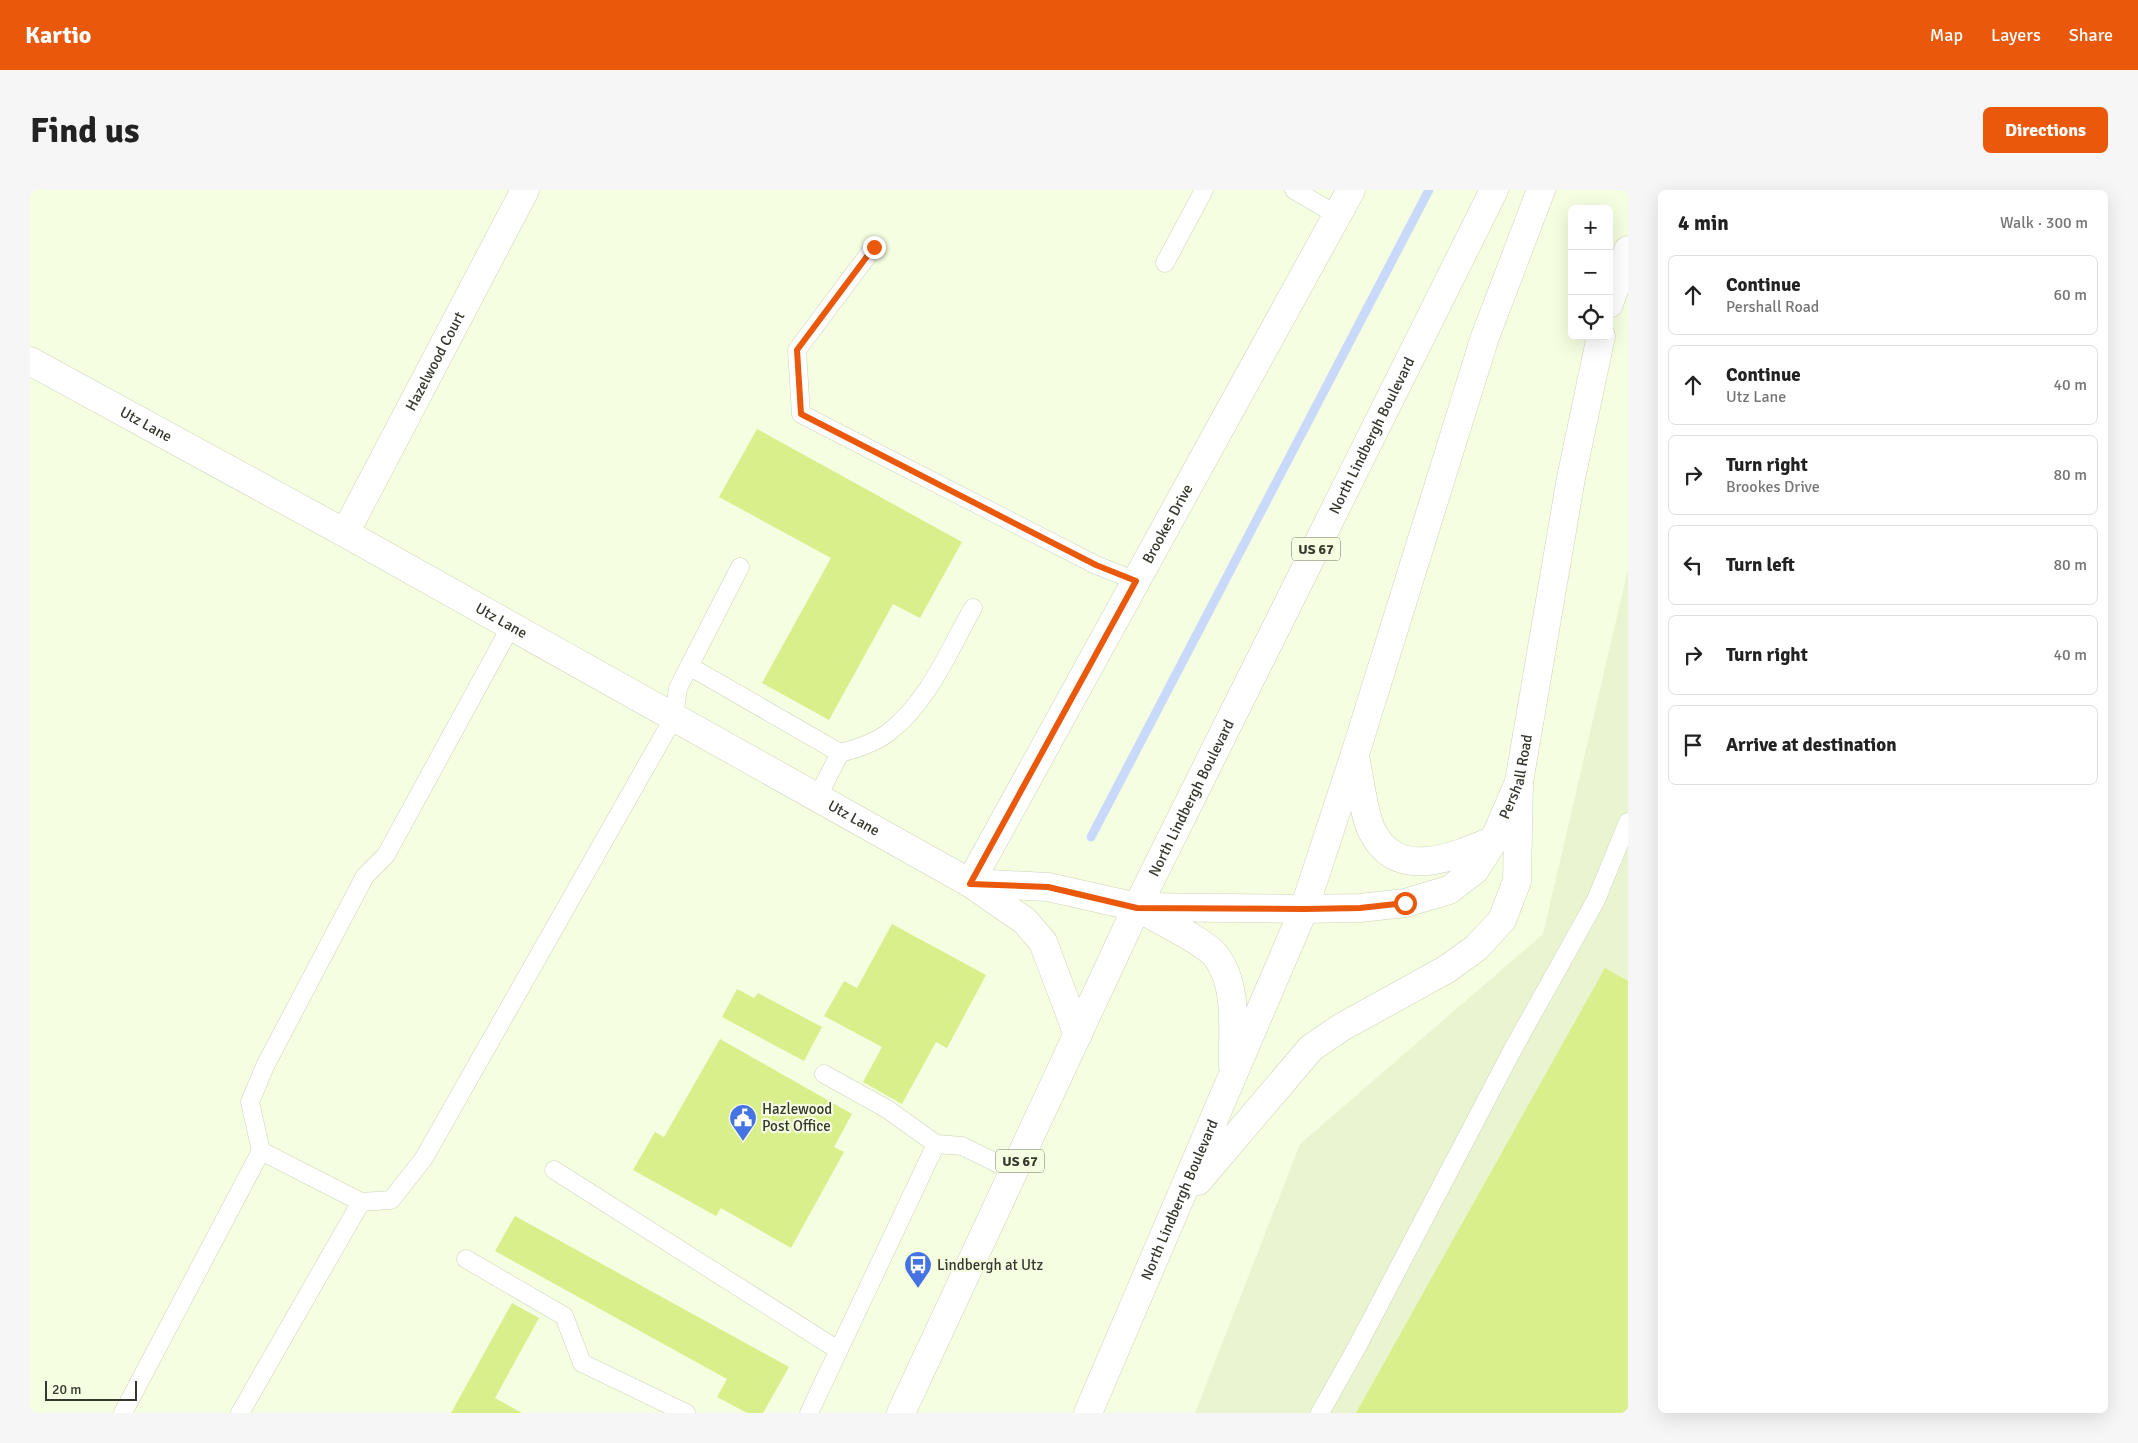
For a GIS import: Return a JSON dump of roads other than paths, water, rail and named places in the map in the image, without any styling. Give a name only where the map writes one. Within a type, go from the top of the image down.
[{"type":"main road","name":"Hazelwood Court","points":[[345,532],[525,190]]},
{"type":"main road","name":"Brookes Drive","points":[[970,884],[1351,190]]},
{"type":"main road","name":"North Lindbergh Boulevard","points":[[901,1413],[1137,908],[1494,190]]},
{"type":"main road","name":"North Lindbergh Boulevard","points":[[1088,1413],[1304,909],[1355,754],[1485,337],[1541,190]]},
{"type":"main road","points":[[1612,295],[1628,250]]},
{"type":"main road","name":"Pershall Road","points":[[1137,908],[1360,908],[1405,903],[1449,890],[1475,870],[1494,840],[1519,782],[1571,478],[1600,340]]},
{"type":"main road","name":"Utz Lane","points":[[30,361],[345,532],[970,884],[1025,921],[1043,942],[1078,1036]]},
{"type":"main road","points":[[1355,754],[1370,830],[1383,850],[1406,861],[1435,861],[1463,853],[1494,840]]},
{"type":"main road","points":[[1179,1203],[1311,1048],[1342,1027],[1448,969],[1476,948],[1502,920],[1517,881],[1519,782]]},
{"type":"main road","name":"Utz Lane","points":[[970,884],[1048,887],[1137,908]]},
{"type":"main road","points":[[1137,908],[1198,943],[1215,956],[1227,978],[1232,1007],[1233,1077]]},
{"type":"lane","points":[[1165,262],[1204,190]]},
{"type":"lane","points":[[1294,190],[1337,214]]},
{"type":"lane","points":[[874,247],[797,350],[801,414],[1096,565],[1136,581]]},
{"type":"lane","points":[[261,1151],[361,1202],[391,1200],[424,1158],[674,717],[678,688],[740,567]]},
{"type":"lane","points":[[689,666],[840,753],[860,748],[889,732],[924,695],[973,608]]},
{"type":"lane","points":[[123,1413],[261,1151],[250,1102],[265,1066],[365,876],[386,855],[511,626]]},
{"type":"lane","points":[[818,798],[840,753]]},
{"type":"lane","points":[[1320,1413],[1357,1347],[1513,1049],[1596,900],[1628,822]]},
{"type":"lane","points":[[824,1074],[887,1109],[936,1144],[962,1146],[1015,1172]]},
{"type":"lane","points":[[809,1413],[936,1144]]},
{"type":"lane","points":[[554,1170],[838,1350]]},
{"type":"lane","points":[[240,1413],[361,1202]]},
{"type":"lane","points":[[466,1259],[564,1316],[582,1363],[686,1413]]},
{"type":"waterway","points":[[1091,837],[1429,190]]},
{"type":"place","name":"Hazlewood Post Office","points":[[743,1142]]},
{"type":"place","name":"Lindbergh at Utz","points":[[918,1289]]}]
